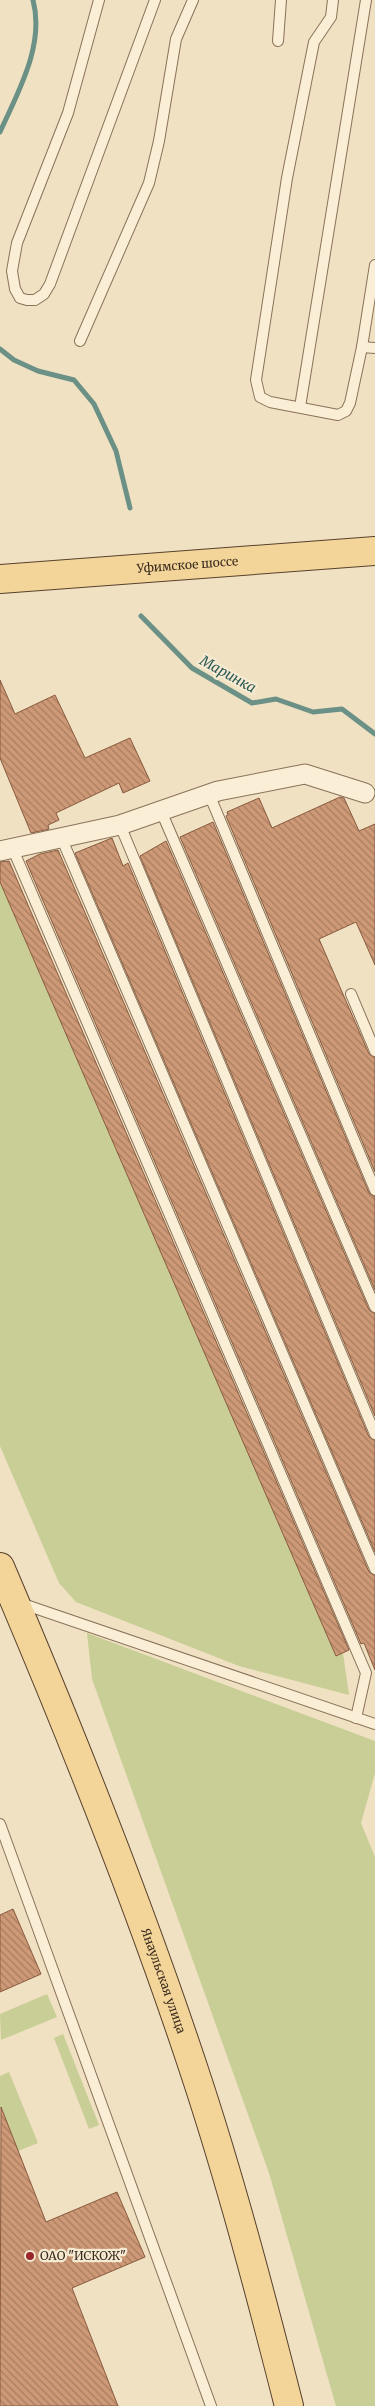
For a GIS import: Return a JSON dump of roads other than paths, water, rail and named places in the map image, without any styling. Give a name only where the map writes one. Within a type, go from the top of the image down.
[{"type":"main road","name":"Уфимское шоссе","points":[[0,579],[375,551]]},
{"type":"main road","name":"Янаульская улица","points":[[0,1567],[137,1906],[193,2068],[248,2244],[290,2406]]},
{"type":"street","points":[[6,849],[120,825],[209,794],[305,774],[365,793]]},
{"type":"lane","points":[[99,0],[68,113],[17,243],[12,270],[15,289],[20,298],[27,300],[35,300],[44,294],[50,284],[155,0]]},
{"type":"lane","points":[[80,341],[149,183],[159,141],[176,39],[193,0]]},
{"type":"lane","points":[[278,41],[281,0]]},
{"type":"lane","points":[[333,0],[331,17],[314,42],[287,178],[256,380],[260,397],[270,402],[338,415],[346,411],[350,403],[362,347],[375,266]]},
{"type":"lane","points":[[300,408],[366,0]]},
{"type":"lane","points":[[362,347],[375,348]]},
{"type":"lane","points":[[209,794],[375,1190]]},
{"type":"lane","points":[[161,811],[375,1307]]},
{"type":"lane","points":[[120,825],[375,1432]]},
{"type":"lane","points":[[61,837],[375,1570]]},
{"type":"lane","points":[[6,849],[366,1673],[356,1718]]},
{"type":"lane","points":[[351,994],[375,1051]]},
{"type":"lane","points":[[14,1600],[375,1724]]},
{"type":"lane","points":[[0,1824],[211,2406]]},
{"type":"waterway","name":"Маринка","points":[[0,132],[22,85],[33,51],[36,17],[33,0]]},
{"type":"waterway","name":"Маринка","points":[[0,349],[14,360],[38,371],[74,380],[94,404],[116,451],[130,508]]},
{"type":"waterway","name":"Маринка","points":[[141,616],[192,668],[252,703],[276,699],[313,712],[342,709],[375,734]]},
{"type":"place","name":"ОАО \"ИСКОЖ\"","points":[[30,2256]]}]
